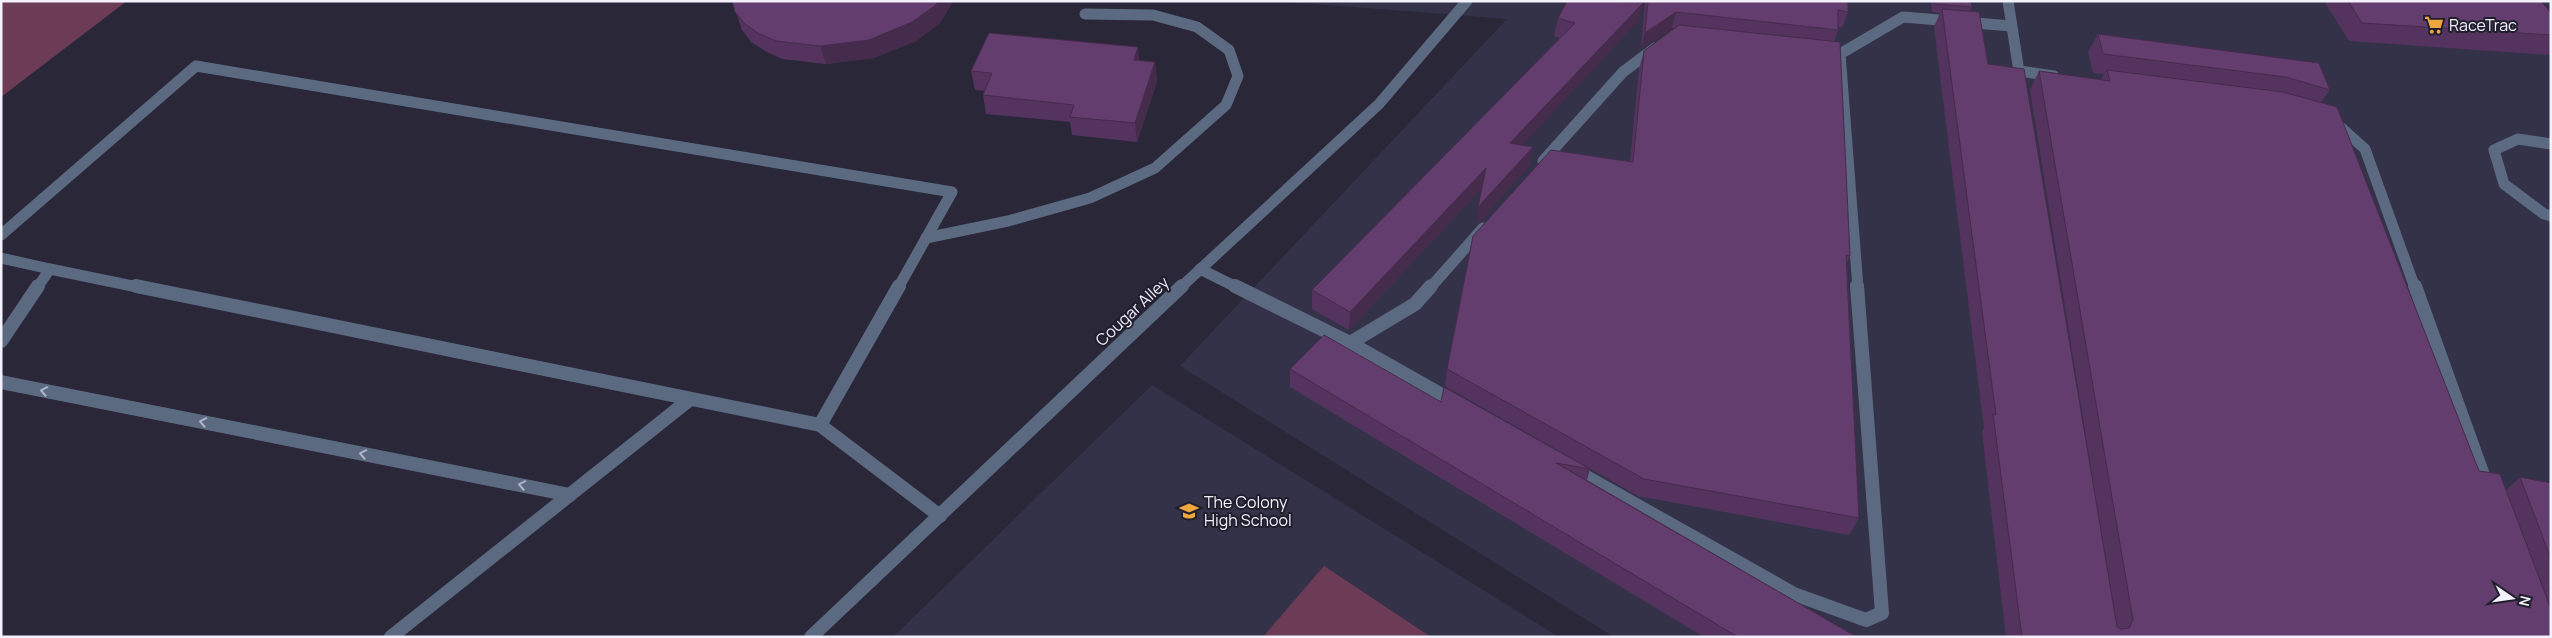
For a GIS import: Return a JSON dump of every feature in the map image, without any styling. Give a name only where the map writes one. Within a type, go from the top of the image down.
[{"type":"street","name":"Cougar Alley","points":[[811,637],[1379,104],[1423,55],[1467,1]]},
{"type":"street","points":[[2008,1],[2022,91]]},
{"type":"street","points":[[926,238],[1008,221],[1090,198],[1155,168],[1226,105],[1238,76],[1229,50],[1197,27],[1153,15],[1085,14]]},
{"type":"street","points":[[1822,52],[1840,54],[1903,17],[2011,26]]},
{"type":"street","points":[[1532,174],[1623,72],[1665,40]]},
{"type":"street","points":[[1563,464],[1794,594],[1866,620],[1882,612],[1840,54]]},
{"type":"street","points":[[1,235],[196,66],[952,192],[820,425]]},
{"type":"street","points":[[2019,71],[2068,77]]},
{"type":"street","points":[[2324,117],[2332,120],[2365,150],[2489,494]]},
{"type":"street","points":[[2551,144],[2518,139],[2494,150],[2504,184],[2544,214],[2551,216]]},
{"type":"street","points":[[1350,343],[1415,304],[1493,217]]},
{"type":"street","points":[[1,258],[689,400],[820,425],[940,516]]},
{"type":"street","points":[[1,341],[50,269]]},
{"type":"street","points":[[1200,270],[1350,343],[1469,410]]},
{"type":"street","points":[[1,382],[570,495]]},
{"type":"street","points":[[391,637],[689,400]]},
{"type":"shaded area","points":[[1,1],[127,1],[1,97]]},
{"type":"shaded area","points":[[1275,1],[2551,1],[2551,637],[1614,637],[1180,366],[1507,19]]},
{"type":"shaded area","name":"The Colony High School","points":[[1152,385],[1559,637],[893,637]]},
{"type":"shaded area","points":[[1324,566],[1431,637],[1263,637]]},
{"type":"building","points":[[732,1],[938,1],[936,5],[912,22],[869,40],[820,46],[776,41],[758,33],[745,24],[735,12]]},
{"type":"building","points":[[1567,1],[1644,2],[1510,143],[1533,147],[1478,207],[1486,168],[1350,312],[1312,290],[1575,23],[1558,18]]},
{"type":"building","points":[[1648,1],[1848,1],[1848,12],[1838,10],[1838,30],[1676,12],[1645,33]]},
{"type":"building","points":[[1935,1],[1971,1],[1972,7],[1935,4]]},
{"type":"building","points":[[2348,1],[2541,1],[2551,13],[2551,35],[2362,23]]},
{"type":"building","points":[[1942,9],[1979,12],[1988,64],[2024,69],[2117,627],[2121,629],[2129,628],[2133,620],[2039,71],[2110,81],[2107,70],[2283,92],[2337,107],[2479,471],[2500,474],[2551,609],[2551,637],[2022,637],[1993,414],[1996,415]]},
{"type":"building","points":[[1679,25],[1840,42],[1850,256],[1846,255],[1859,518],[1644,479],[1447,369],[1473,236],[1551,150],[1633,162],[1644,51]]},
{"type":"building","points":[[989,33],[1138,47],[1134,60],[1155,62],[1135,123],[1070,117],[1074,105],[983,95],[992,73],[971,71]]},
{"type":"building","points":[[2098,34],[2319,63],[2330,90],[2286,77],[2103,54]]},
{"type":"building","points":[[1324,335],[1441,402],[1444,387],[1590,469],[1556,463],[1857,637],[1738,637],[1290,369]]},
{"type":"building","points":[[2520,477],[2551,483],[2551,559]]},
{"type":"place","name":"RaceTrac","points":[[2434,25]]},
{"type":"place","name":"The Colony High School","points":[[1189,511]]}]
